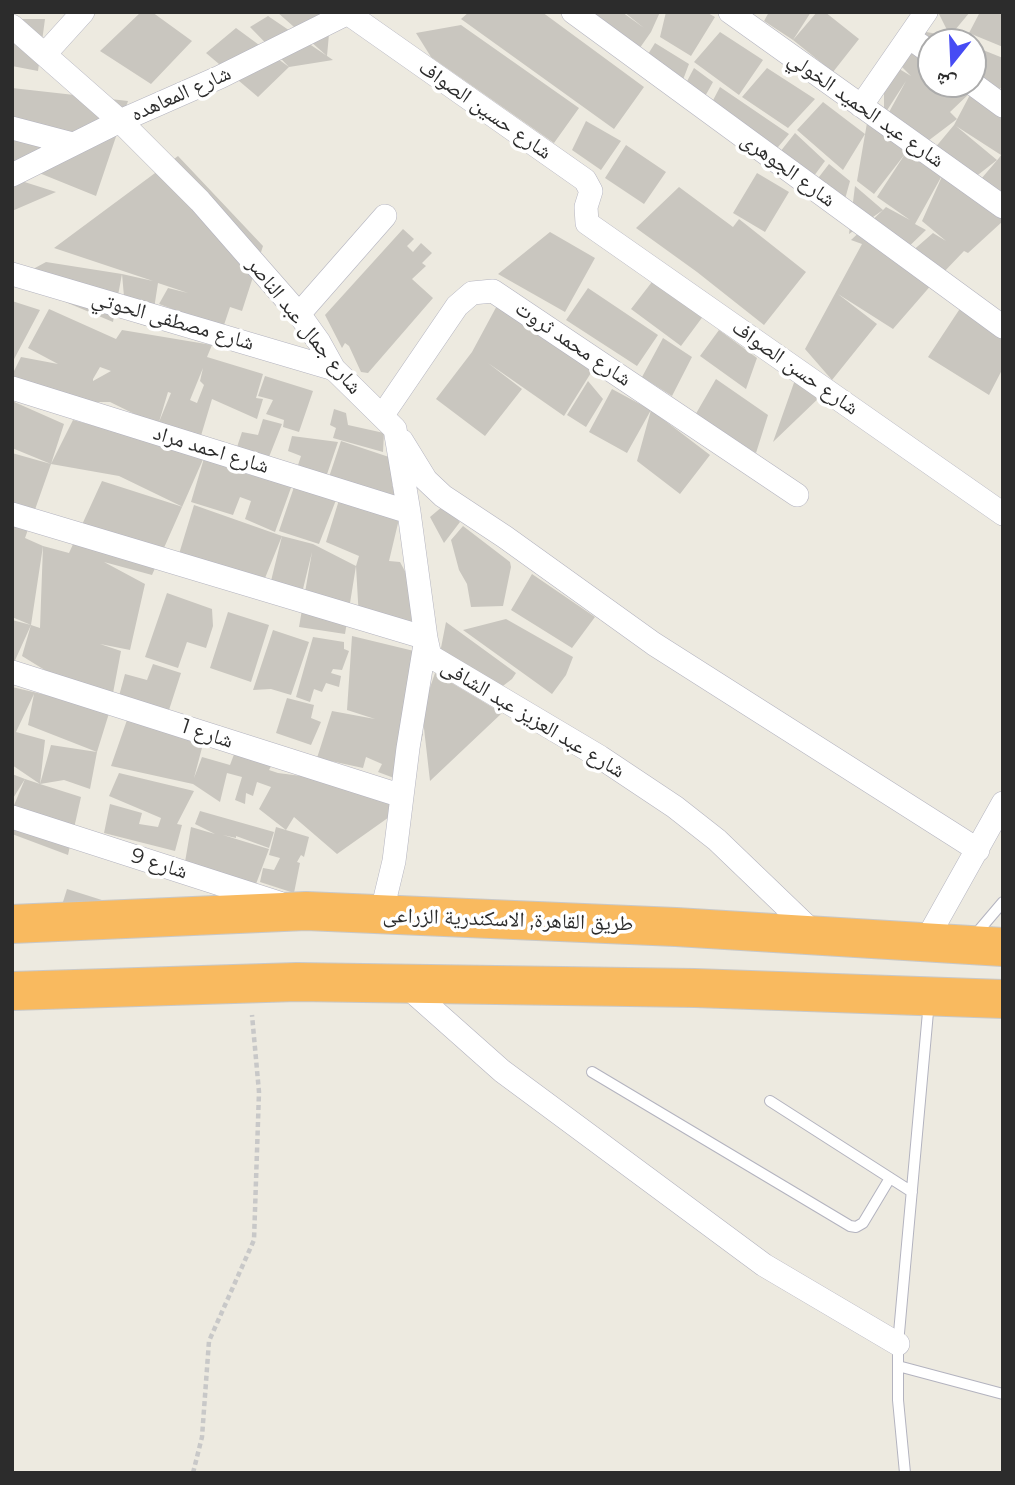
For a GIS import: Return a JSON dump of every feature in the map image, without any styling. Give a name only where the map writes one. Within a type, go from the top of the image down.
[{"type":"highway","name":"طريق القاهرة, الاسكندرية الزراعى","points":[[12,924],[306,911],[676,927],[985,946]]},
{"type":"highway","points":[[12,991],[250,983],[404,984],[929,995],[1003,999]]},
{"type":"street","points":[[45,54],[83,12]]},
{"type":"street","name":"شارع الجوهرى","points":[[573,12],[1003,327]]},
{"type":"street","name":"شارع عبد الحميد الخولي","points":[[730,12],[1003,207]]},
{"type":"street","points":[[861,106],[926,12]]},
{"type":"street","name":"شارع المعاهده","points":[[12,175],[348,13]]},
{"type":"street","name":"شارع حسين الصواف","points":[[348,13],[585,180],[591,191],[586,206],[587,223]]},
{"type":"street","name":"شارع جمال عبد الناصر","points":[[12,26],[120,121],[200,201],[299,314],[334,369],[388,423],[426,480],[443,496],[654,644],[978,850]]},
{"type":"street","points":[[909,37],[917,43]]},
{"type":"street","points":[[987,95],[1003,106]]},
{"type":"street","points":[[12,128],[73,144]]},
{"type":"street","points":[[299,314],[385,216]]},
{"type":"street","name":"شارع حسن الصواف","points":[[587,223],[1003,514]]},
{"type":"street","name":"شارع مصطفى الحوتي","points":[[12,274],[334,369]]},
{"type":"street","name":"شارع محمد ثروت","points":[[388,423],[457,306],[472,293],[493,291],[797,495]]},
{"type":"street","name":"شارع احمد مراد","points":[[12,387],[409,512]]},
{"type":"street","points":[[381,915],[394,861],[426,638],[409,512],[388,423]]},
{"type":"street","name":"شارع عبد العزيز عبد الشافى","points":[[12,514],[426,638],[430,656],[600,757],[696,823],[819,937]]},
{"type":"street","name":"شارع 1","points":[[12,672],[402,796]]},
{"type":"street","points":[[924,944],[1003,803]]},
{"type":"street","name":"شارع 9","points":[[12,817],[306,911]]},
{"type":"street","points":[[404,984],[502,1071],[764,1265],[898,1355]]},
{"type":"lane","points":[[985,946],[1003,902]]},
{"type":"lane","points":[[905,1473],[898,1355],[929,995]]},
{"type":"lane","points":[[592,1072],[850,1226],[856,1227],[863,1223],[890,1178]]},
{"type":"lane","points":[[770,1101],[912,1192]]},
{"type":"lane","points":[[898,1355],[1003,1394]]},
{"type":"path","points":[[193,1473],[202,1437],[209,1341],[254,1240],[259,1091],[250,983]]},
{"type":"building","points":[[141,12],[152,12],[192,41],[151,84],[100,51]]},
{"type":"building","points":[[277,12],[331,12],[327,56]]},
{"type":"building","points":[[469,12],[542,12],[644,87],[614,129],[461,19]]},
{"type":"building","points":[[579,12],[622,12],[644,28],[624,12],[660,12],[651,32],[637,52]]},
{"type":"building","points":[[666,12],[706,12],[715,17],[691,56],[660,37]]},
{"type":"building","points":[[769,12],[811,12],[793,40],[764,21]]},
{"type":"building","points":[[817,12],[825,12],[859,39],[833,72],[793,40]]},
{"type":"building","points":[[938,12],[970,12],[957,28],[946,28]]},
{"type":"building","points":[[980,12],[1003,12],[1003,47],[987,40],[987,28],[972,28]]},
{"type":"building","points":[[268,16],[333,60],[289,67],[250,27]]},
{"type":"building","points":[[12,19],[45,19],[38,71],[12,66]]},
{"type":"building","points":[[461,25],[579,108],[554,143],[431,57],[416,33]]},
{"type":"building","points":[[236,28],[289,67],[258,97],[206,53]]},
{"type":"building","points":[[720,32],[763,60],[739,95],[694,62]]},
{"type":"building","points":[[906,42],[917,51],[917,98],[965,98],[950,112],[957,119],[924,144],[888,114],[906,81],[884,115],[884,88],[891,64],[911,76],[897,62]]},
{"type":"building","points":[[655,43],[689,64],[681,85],[645,59]]},
{"type":"building","points":[[987,52],[1003,58],[1003,86],[998,91],[1003,90],[1003,97],[991,97],[987,91]]},
{"type":"building","points":[[694,68],[713,82],[703,100],[684,87]]},
{"type":"building","points":[[767,68],[815,99],[788,128],[742,97]]},
{"type":"building","points":[[720,87],[789,134],[773,153],[710,106]]},
{"type":"building","points":[[12,88],[128,101],[96,196],[12,162]]},
{"type":"building","points":[[968,98],[984,98],[1003,109],[1003,195],[981,179],[999,158],[1001,155],[956,126],[997,160],[974,178],[934,149],[954,125]]},
{"type":"building","points":[[823,102],[865,134],[843,170],[797,130]]},
{"type":"building","points":[[868,117],[1003,210],[1003,221],[968,253],[964,251],[942,274],[910,253],[933,233],[946,241],[922,221],[944,172],[915,224],[926,230],[898,257],[933,283],[893,329],[838,294],[877,324],[832,380],[805,349],[862,244],[851,240],[886,207],[910,220],[877,197],[905,154],[874,194],[857,181]]},
{"type":"building","points":[[586,121],[621,141],[601,170],[572,150]]},
{"type":"building","points":[[795,133],[825,161],[811,180],[776,157]]},
{"type":"building","points":[[626,145],[666,172],[644,204],[605,178]]},
{"type":"building","points":[[178,156],[263,246],[242,311],[230,307],[223,328],[159,304],[168,288],[188,293],[158,283],[151,328],[126,319],[122,274],[153,281],[54,248]]},
{"type":"building","points":[[829,164],[850,181],[842,210],[812,186]]},
{"type":"building","points":[[757,173],[789,192],[765,232],[733,213]]},
{"type":"building","points":[[12,178],[56,192],[12,211]]},
{"type":"building","points":[[855,186],[883,210],[849,234]]},
{"type":"building","points":[[679,187],[733,227],[739,219],[806,272],[764,325],[636,228]]},
{"type":"building","points":[[403,229],[414,239],[407,246],[413,252],[421,243],[432,253],[422,263],[426,266],[412,279],[433,298],[368,373],[361,372],[349,346],[345,343],[342,348],[325,315]]},
{"type":"building","points":[[550,232],[595,258],[565,312],[498,274]]},
{"type":"building","points":[[46,262],[122,274],[113,322],[13,280]]},
{"type":"building","points":[[655,278],[704,315],[681,346],[631,309]]},
{"type":"building","points":[[588,288],[658,335],[637,366],[566,320]]},
{"type":"building","points":[[500,300],[594,368],[564,416],[488,363],[522,389],[485,436],[436,399],[472,352]]},
{"type":"building","points":[[12,301],[40,310],[12,363]]},
{"type":"building","points":[[961,307],[1003,338],[1003,368],[989,395],[928,357]]},
{"type":"building","points":[[49,309],[116,339],[122,330],[212,345],[207,357],[263,374],[256,398],[263,399],[257,419],[212,399],[200,439],[159,426],[110,402],[95,402],[12,383],[12,375],[21,357],[58,364],[28,348]],"holes":[[[100,367],[111,371],[93,381],[93,379]],[[203,368],[200,381],[204,385],[197,403],[190,400]],[[168,392],[171,393],[159,422]]]},
{"type":"building","points":[[719,330],[757,358],[746,389],[700,356]]},
{"type":"building","points":[[663,338],[692,357],[672,396],[642,377]]},
{"type":"building","points":[[265,376],[313,391],[299,432],[283,427],[284,420],[266,414],[273,400],[258,396]]},
{"type":"building","points":[[796,377],[823,394],[773,442]]},
{"type":"building","points":[[716,379],[768,415],[756,453],[694,417]]},
{"type":"building","points":[[588,381],[603,399],[586,427],[567,415]]},
{"type":"building","points":[[612,389],[651,410],[627,453],[589,432]]},
{"type":"building","points":[[12,401],[64,424],[51,464],[12,448]]},
{"type":"building","points":[[334,409],[346,413],[348,425],[384,433],[383,452],[333,438],[336,428],[330,425]]},
{"type":"building","points":[[651,410],[710,455],[680,494],[637,461]]},
{"type":"building","points":[[263,419],[282,424],[269,457],[237,447],[242,432],[258,435]]},
{"type":"building","points":[[73,420],[205,455],[182,507],[119,476],[51,464]]},
{"type":"building","points":[[292,436],[338,442],[324,483],[310,470],[298,465],[301,456],[288,451]]},
{"type":"building","points":[[341,441],[395,459],[392,486],[401,491],[396,504],[327,483]]},
{"type":"building","points":[[12,453],[51,464],[25,538],[43,546],[31,625],[12,617]]},
{"type":"building","points":[[205,455],[249,470],[247,474],[292,485],[275,532],[245,519],[251,501],[240,497],[233,515],[191,502]]},
{"type":"building","points":[[102,481],[182,507],[152,575],[104,562],[145,584],[130,650],[100,644],[121,651],[113,693],[56,677],[22,656],[31,625],[40,628],[43,546],[69,553]]},
{"type":"building","points":[[294,487],[336,500],[319,544],[279,531]]},
{"type":"building","points":[[339,500],[399,519],[389,561],[400,562],[407,575],[415,609],[411,623],[359,619],[356,566],[359,556],[326,542]]},
{"type":"building","points":[[194,505],[282,536],[263,583],[179,554]]},
{"type":"building","points":[[443,506],[460,522],[444,543],[430,517]]},
{"type":"building","points":[[463,526],[510,562],[503,606],[471,607],[467,584],[459,570],[451,540]]},
{"type":"building","points":[[282,536],[313,544],[356,566],[345,634],[299,627],[312,552],[303,589],[271,581]]},
{"type":"building","points":[[532,574],[595,617],[572,648],[511,610]]},
{"type":"building","points":[[167,593],[212,609],[213,626],[206,648],[187,642],[178,668],[145,657]]},
{"type":"building","points":[[228,612],[269,625],[251,682],[210,668]]},
{"type":"building","points":[[506,619],[573,657],[566,675],[552,694],[463,630]]},
{"type":"building","points":[[12,620],[31,625],[12,667]]},
{"type":"building","points":[[446,622],[516,673],[512,679],[495,692],[439,658]]},
{"type":"building","points":[[273,630],[309,642],[291,695],[271,689],[253,690]]},
{"type":"building","points":[[352,636],[414,651],[406,728],[423,734],[410,784],[378,772],[382,764],[366,757],[363,768],[317,758],[332,711],[375,719],[347,710]]},
{"type":"building","points":[[313,637],[344,642],[344,649],[349,651],[342,670],[333,669],[331,673],[341,676],[339,687],[326,683],[322,692],[314,689],[310,702],[296,697]]},
{"type":"building","points":[[153,664],[181,673],[168,713],[119,696],[125,674],[147,680]]},
{"type":"building","points":[[435,673],[502,713],[430,781],[422,711]]},
{"type":"building","points":[[12,687],[110,710],[97,752],[28,725],[34,694],[16,732],[45,740],[40,784],[12,765]]},
{"type":"building","points":[[287,698],[314,705],[311,718],[321,722],[311,745],[276,733]]},
{"type":"building","points":[[127,720],[203,744],[194,778],[202,757],[230,765],[236,749],[275,759],[269,770],[278,773],[386,787],[392,815],[337,854],[294,817],[286,830],[259,809],[271,787],[257,782],[253,796],[246,793],[245,804],[235,800],[242,777],[227,773],[220,802],[193,784],[111,766]]},
{"type":"building","points":[[51,745],[97,752],[90,789],[64,780],[40,784]]},
{"type":"building","points":[[119,773],[194,791],[177,824],[182,825],[175,851],[104,833],[110,804],[142,813],[139,824],[158,827],[161,818],[109,796]]},
{"type":"building","points":[[12,774],[25,779],[12,800]]},
{"type":"building","points":[[25,779],[81,797],[68,855],[12,834],[12,810]]},
{"type":"building","points":[[200,811],[274,832],[269,848],[236,836],[223,835],[269,849],[256,884],[185,862],[191,827],[215,834],[195,824]]},
{"type":"building","points":[[276,827],[309,837],[304,857],[301,855],[297,862],[300,863],[294,893],[260,882],[263,868],[274,870],[280,858],[269,855]]},
{"type":"building","points":[[67,889],[105,901],[58,918]]}]
